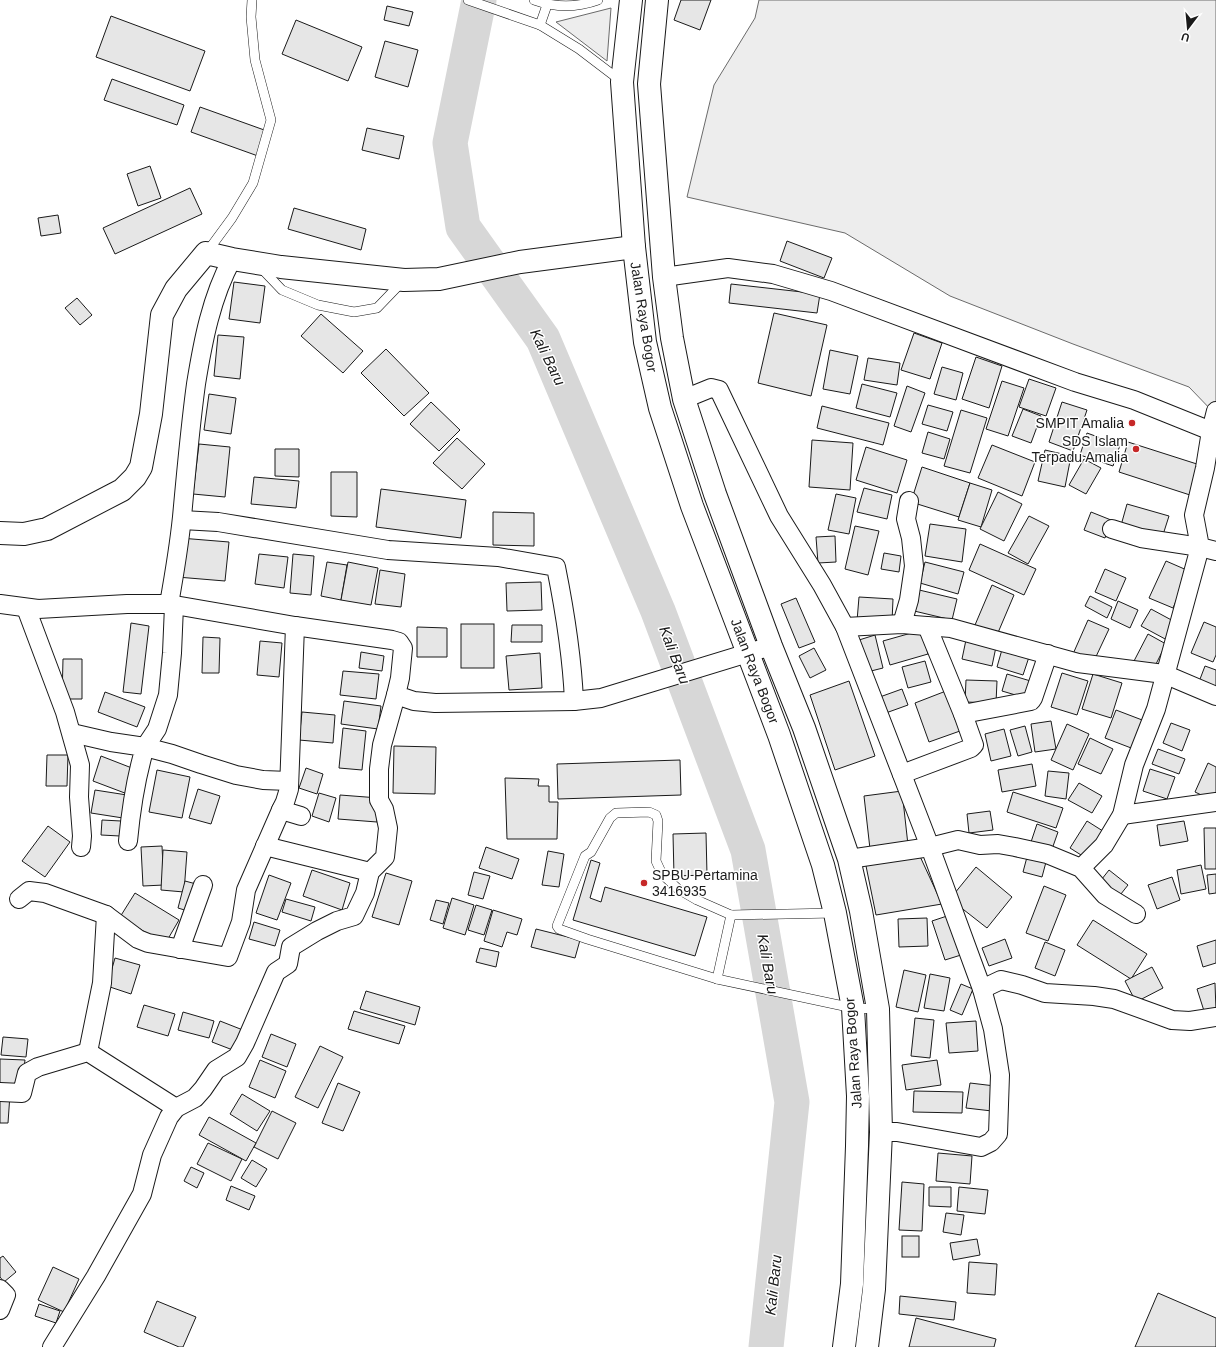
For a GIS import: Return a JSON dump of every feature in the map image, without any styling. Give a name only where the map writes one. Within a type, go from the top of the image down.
[{"type":"main road","name":"Jalan Raya Bogor","points":[[631,0],[622,82],[634,247],[645,342],[660,408],[692,506],[779,735],[823,865],[826,914],[853,1008],[858,1096],[852,1284],[844,1347]]},
{"type":"main road","name":"Jalan Raya Bogor","points":[[657,0],[649,84],[664,277],[672,338],[684,399],[715,494],[771,646],[804,728],[849,859],[861,911],[878,1009],[881,1132],[874,1289],[867,1347]]},
{"type":"main road","points":[[0,533],[24,534],[47,529],[122,490],[135,477],[141,467],[151,414],[162,315],[176,289],[206,253],[258,264],[404,280],[439,278],[520,262],[634,247]]},
{"type":"main road","points":[[858,1096],[880,1096]]},
{"type":"street","points":[[128,840],[138,772],[145,746],[157,729],[168,695],[172,653],[171,605],[182,520],[191,422],[208,322],[225,272],[232,259]]},
{"type":"street","points":[[664,277],[728,268],[780,276],[831,291],[1075,382],[1134,400],[1211,431]]},
{"type":"street","points":[[684,399],[711,388],[719,390],[779,516],[822,585],[845,627],[930,847],[982,989],[993,1029],[1000,1075],[998,1134],[990,1142],[981,1148],[897,1132],[881,1132]]},
{"type":"street","points":[[1081,868],[1104,845],[1122,815],[1134,765],[1156,709],[1164,674],[1208,549],[1194,515],[1216,411]]},
{"type":"street","points":[[902,624],[914,566],[911,538],[906,519],[909,501]]},
{"type":"street","points":[[182,520],[218,522],[388,550],[498,557],[556,567],[566,615],[573,666],[574,701]]},
{"type":"street","points":[[1112,529],[1141,538],[1208,549]]},
{"type":"street","points":[[0,604],[38,609],[127,604],[171,605],[295,626],[384,638],[399,642],[403,648],[400,678],[382,745],[379,769],[380,800],[384,809],[388,828],[385,857],[370,872],[365,893],[354,916],[337,921],[291,947],[288,964],[276,972],[245,1043],[236,1057],[216,1070],[204,1089],[195,1098],[176,1108],[169,1117],[152,1155],[142,1194],[96,1276],[52,1347]]},
{"type":"street","points":[[26,608],[54,679],[72,733],[80,765],[81,784],[79,798],[82,836],[81,847]]},
{"type":"street","points":[[845,627],[902,624],[951,628],[1078,663],[1164,674],[1216,696]]},
{"type":"street","points":[[19,899],[29,891],[37,891],[106,915],[138,939],[148,943],[228,957],[240,922],[246,890],[285,802],[289,789],[295,626]]},
{"type":"street","points":[[902,774],[972,748],[974,745],[927,626]]},
{"type":"street","points":[[396,695],[414,700],[435,703],[574,701],[601,698],[771,646]]},
{"type":"street","points":[[963,714],[1031,701],[1048,654]]},
{"type":"street","points":[[72,733],[112,742],[145,746],[236,775],[263,780],[289,781]]},
{"type":"street","points":[[1122,815],[1216,802]]},
{"type":"street","points":[[281,810],[301,816]]},
{"type":"street","points":[[849,859],[930,847],[958,840],[980,845],[998,844],[1047,854],[1081,868],[1105,895],[1136,914]]},
{"type":"street","points":[[265,846],[370,872]]},
{"type":"street","points":[[180,949],[203,885]]},
{"type":"street","points":[[88,1052],[102,983],[106,915]]},
{"type":"street","points":[[982,989],[1001,980],[1045,993],[1094,996],[1114,999],[1172,1020],[1190,1021],[1216,1017]]},
{"type":"street","points":[[0,1092],[22,1093],[27,1073],[38,1067],[88,1052],[176,1108]]},
{"type":"street","points":[[0,1289],[6,1295],[0,1310]]},
{"type":"lane","points":[[206,253],[232,218],[253,183],[271,120],[255,60],[251,17],[252,0]]},
{"type":"lane","points":[[468,0],[540,25],[578,49],[622,82]]},
{"type":"lane","points":[[534,0],[548,5],[563,7],[577,6],[598,0]]},
{"type":"lane","points":[[540,25],[548,5]]},
{"type":"lane","points":[[258,264],[282,290],[318,305],[354,312],[377,308],[404,280]]},
{"type":"lane","points":[[826,914],[732,915],[697,900],[678,889],[662,874],[656,861],[658,821],[656,815],[649,812],[616,813],[610,818],[591,852],[585,856],[557,926],[560,929],[587,939],[717,979],[853,1008],[878,1009]]},
{"type":"lane","points":[[717,979],[732,915]]},
{"type":"shaded area","points":[[759,0],[1216,0],[1216,415],[1189,387],[950,296],[845,233],[687,197],[714,85],[755,18]]},
{"type":"shaded area","points":[[611,8],[607,61],[556,22]]},
{"type":"building","points":[[681,0],[711,0],[700,30],[674,20]]},
{"type":"building","points":[[387,6],[413,12],[409,26],[384,20]]},
{"type":"building","points":[[111,16],[205,51],[190,91],[96,57]]},
{"type":"building","points":[[296,20],[362,47],[348,81],[282,54]]},
{"type":"building","points":[[385,41],[418,50],[408,87],[375,77]]},
{"type":"building","points":[[112,79],[184,105],[177,125],[104,100]]},
{"type":"building","points":[[200,107],[267,131],[258,156],[191,132]]},
{"type":"building","points":[[367,128],[404,136],[399,159],[362,150]]},
{"type":"building","points":[[150,166],[161,198],[138,206],[127,174]]},
{"type":"building","points":[[190,188],[202,214],[115,254],[103,228]]},
{"type":"building","points":[[294,208],[366,229],[361,250],[288,229]]},
{"type":"building","points":[[58,215],[61,233],[41,236],[38,218]]},
{"type":"building","points":[[787,241],[832,258],[824,278],[780,261]]},
{"type":"building","points":[[234,282],[265,286],[260,323],[229,319]]},
{"type":"building","points":[[731,284],[820,294],[817,313],[729,303]]},
{"type":"building","points":[[77,298],[92,315],[80,325],[65,308]]},
{"type":"building","points":[[774,313],[827,325],[811,396],[758,383]]},
{"type":"building","points":[[321,314],[363,351],[343,373],[301,336]]},
{"type":"building","points":[[914,333],[942,343],[930,379],[901,370]]},
{"type":"building","points":[[218,335],[244,337],[240,379],[214,376]]},
{"type":"building","points":[[386,349],[429,393],[404,416],[361,373]]},
{"type":"building","points":[[830,350],[858,356],[850,394],[823,389]]},
{"type":"building","points":[[976,357],[1002,366],[989,408],[962,399]]},
{"type":"building","points":[[868,358],[900,363],[897,385],[864,380]]},
{"type":"building","points":[[942,367],[963,373],[956,400],[934,394]]},
{"type":"building","points":[[1029,379],[1056,388],[1046,416],[1019,407]]},
{"type":"building","points":[[1002,381],[1024,388],[1008,436],[986,429]]},
{"type":"building","points":[[862,384],[897,393],[890,417],[856,408]]},
{"type":"building","points":[[907,386],[925,393],[911,432],[894,426]]},
{"type":"building","points":[[209,394],[236,398],[231,434],[204,430]]},
{"type":"building","points":[[431,402],[460,430],[439,451],[410,424]]},
{"type":"building","points":[[1062,402],[1087,410],[1073,451],[1049,442]]},
{"type":"building","points":[[928,405],[953,412],[947,431],[922,424]]},
{"type":"building","points":[[822,406],[889,423],[883,445],[817,428]]},
{"type":"building","points":[[1023,409],[1041,416],[1031,443],[1012,436]]},
{"type":"building","points":[[961,410],[987,418],[970,473],[944,466]]},
{"type":"building","points":[[928,432],[950,439],[944,459],[922,453]]},
{"type":"building","points":[[1087,433],[1120,445],[1113,466],[1080,455]]},
{"type":"building","points":[[457,438],[485,464],[462,489],[433,463]]},
{"type":"building","points":[[812,440],[853,443],[850,490],[809,487]]},
{"type":"building","points":[[1128,442],[1200,465],[1190,495],[1119,472]]},
{"type":"building","points":[[199,444],[230,447],[225,497],[193,494]]},
{"type":"building","points":[[992,445],[1035,462],[1022,496],[978,478]]},
{"type":"building","points":[[866,447],[907,460],[897,493],[856,480]]},
{"type":"building","points":[[275,449],[299,449],[299,477],[275,476]]},
{"type":"building","points":[[1045,450],[1071,456],[1065,487],[1038,481]]},
{"type":"building","points":[[1084,459],[1101,468],[1086,494],[1069,485]]},
{"type":"building","points":[[922,467],[970,483],[959,517],[911,502]]},
{"type":"building","points":[[331,472],[357,472],[357,517],[331,516]]},
{"type":"building","points":[[254,477],[299,481],[296,508],[251,504]]},
{"type":"building","points":[[970,483],[992,490],[981,527],[958,520]]},
{"type":"building","points":[[864,488],[892,495],[887,519],[857,512]]},
{"type":"building","points":[[381,489],[466,500],[461,538],[376,527]]},
{"type":"building","points":[[998,492],[1022,504],[1004,541],[980,529]]},
{"type":"building","points":[[836,494],[856,498],[849,534],[828,530]]},
{"type":"building","points":[[1127,504],[1169,516],[1161,541],[1120,529]]},
{"type":"building","points":[[493,512],[534,513],[534,546],[493,545]]},
{"type":"building","points":[[1091,512],[1111,520],[1105,538],[1084,530]]},
{"type":"building","points":[[1029,516],[1049,526],[1028,564],[1008,553]]},
{"type":"building","points":[[930,524],[966,529],[962,562],[925,556]]},
{"type":"building","points":[[855,526],[879,531],[868,575],[845,569]]},
{"type":"building","points":[[835,536],[836,562],[818,563],[816,537]]},
{"type":"building","points":[[180,538],[229,542],[225,581],[177,577]]},
{"type":"building","points":[[980,544],[1036,569],[1024,595],[969,570]]},
{"type":"building","points":[[884,553],[901,556],[899,572],[881,569]]},
{"type":"building","points":[[259,554],[288,557],[284,588],[255,584]]},
{"type":"building","points":[[293,554],[314,556],[311,595],[290,593]]},
{"type":"building","points":[[1166,561],[1189,571],[1173,608],[1149,598]]},
{"type":"building","points":[[327,562],[347,565],[341,600],[321,596]]},
{"type":"building","points":[[348,562],[378,568],[371,605],[341,600]]},
{"type":"building","points":[[925,562],[964,572],[958,594],[920,583]]},
{"type":"building","points":[[1105,569],[1126,578],[1116,601],[1095,592]]},
{"type":"building","points":[[380,570],[405,574],[401,607],[375,604]]},
{"type":"building","points":[[541,582],[542,610],[507,611],[506,583]]},
{"type":"building","points":[[992,585],[1014,595],[997,635],[975,625]]},
{"type":"building","points":[[915,589],[957,599],[952,620],[910,610]]},
{"type":"building","points":[[1090,596],[1112,607],[1107,618],[1085,606]]},
{"type":"building","points":[[859,597],[893,599],[892,622],[857,621]]},
{"type":"building","points":[[796,598],[815,642],[799,648],[781,604]]},
{"type":"building","points":[[1118,601],[1138,610],[1130,628],[1111,619]]},
{"type":"building","points":[[1151,609],[1177,623],[1167,640],[1141,626]]},
{"type":"building","points":[[1088,620],[1109,629],[1093,663],[1073,654]]},
{"type":"building","points":[[1204,622],[1216,627],[1216,655],[1213,662],[1191,653]]},
{"type":"building","points":[[131,623],[149,626],[141,694],[123,692]]},
{"type":"building","points":[[461,624],[494,624],[494,668],[461,668]]},
{"type":"building","points":[[512,625],[542,625],[542,642],[511,642]]},
{"type":"building","points":[[417,627],[447,628],[447,657],[417,657]]},
{"type":"building","points":[[922,630],[928,654],[890,665],[883,641]]},
{"type":"building","points":[[1148,634],[1166,644],[1153,670],[1134,661]]},
{"type":"building","points":[[875,635],[883,668],[867,672],[859,640]]},
{"type":"building","points":[[967,635],[997,642],[992,666],[962,659]]},
{"type":"building","points":[[203,637],[220,638],[219,673],[202,673]]},
{"type":"building","points":[[260,641],[282,643],[279,677],[257,675]]},
{"type":"building","points":[[1003,646],[1030,654],[1023,675],[997,667]]},
{"type":"building","points":[[814,648],[826,670],[810,678],[799,656]]},
{"type":"building","points":[[361,652],[384,656],[382,671],[359,668]]},
{"type":"building","points":[[540,653],[542,688],[509,690],[506,656]]},
{"type":"building","points":[[63,659],[82,659],[82,699],[62,699]]},
{"type":"building","points":[[925,661],[931,682],[908,688],[902,667]]},
{"type":"building","points":[[1205,666],[1216,670],[1216,694],[1197,687]]},
{"type":"building","points":[[343,671],[379,674],[376,699],[340,695]]},
{"type":"building","points":[[1062,673],[1088,681],[1077,715],[1051,707]]},
{"type":"building","points":[[1007,674],[1034,682],[1029,699],[1002,691]]},
{"type":"building","points":[[1093,674],[1122,683],[1111,718],[1082,709]]},
{"type":"building","points":[[966,680],[997,681],[996,703],[965,702]]},
{"type":"building","points":[[849,681],[875,756],[835,770],[810,695]]},
{"type":"building","points":[[902,689],[908,705],[883,714],[877,698]]},
{"type":"building","points":[[946,691],[960,731],[929,742],[915,703]]},
{"type":"building","points":[[105,692],[145,707],[137,727],[98,712]]},
{"type":"building","points":[[344,701],[381,706],[378,729],[341,724]]},
{"type":"building","points":[[1116,710],[1150,723],[1139,751],[1105,738]]},
{"type":"building","points":[[302,712],[335,715],[333,743],[299,740]]},
{"type":"building","points":[[1051,721],[1056,749],[1035,752],[1031,724]]},
{"type":"building","points":[[1171,723],[1190,730],[1182,751],[1163,743]]},
{"type":"building","points":[[1067,724],[1089,734],[1073,770],[1051,760]]},
{"type":"building","points":[[1025,726],[1032,752],[1018,756],[1010,730]]},
{"type":"building","points":[[343,728],[366,731],[362,770],[339,768]]},
{"type":"building","points":[[1004,729],[1011,756],[991,761],[985,734]]},
{"type":"building","points":[[1090,738],[1113,749],[1101,774],[1078,764]]},
{"type":"building","points":[[394,746],[436,747],[435,794],[393,793]]},
{"type":"building","points":[[1158,749],[1185,759],[1179,774],[1152,764]]},
{"type":"building","points":[[47,755],[68,755],[67,786],[46,786]]},
{"type":"building","points":[[101,756],[137,770],[130,795],[93,781]]},
{"type":"building","points":[[680,760],[681,795],[558,799],[557,764]]},
{"type":"building","points":[[1208,763],[1216,767],[1216,796],[1214,801],[1195,792]]},
{"type":"building","points":[[1032,764],[1036,786],[1002,792],[998,770]]},
{"type":"building","points":[[306,768],[323,774],[317,794],[299,788]]},
{"type":"building","points":[[1150,769],[1175,777],[1167,799],[1143,791]]},
{"type":"building","points":[[157,770],[190,777],[182,818],[149,812]]},
{"type":"building","points":[[1048,771],[1069,773],[1066,799],[1045,796]]},
{"type":"building","points":[[505,778],[539,779],[538,786],[549,786],[549,802],[558,802],[557,839],[507,839]]},
{"type":"building","points":[[1079,783],[1102,796],[1092,813],[1068,800]]},
{"type":"building","points":[[198,789],[220,796],[211,824],[189,818]]},
{"type":"building","points":[[95,790],[127,795],[123,818],[91,813]]},
{"type":"building","points":[[902,791],[908,845],[870,849],[864,796]]},
{"type":"building","points":[[1013,792],[1063,808],[1056,828],[1007,812]]},
{"type":"building","points":[[319,793],[336,798],[329,822],[312,816]]},
{"type":"building","points":[[340,795],[379,798],[377,822],[338,819]]},
{"type":"building","points":[[990,811],[993,830],[969,833],[967,814]]},
{"type":"building","points":[[102,820],[121,821],[120,836],[101,835]]},
{"type":"building","points":[[1087,821],[1106,833],[1089,860],[1070,848]]},
{"type":"building","points":[[1184,821],[1188,841],[1160,846],[1157,825]]},
{"type":"building","points":[[1037,824],[1058,832],[1051,852],[1030,845]]},
{"type":"building","points":[[48,826],[70,842],[45,877],[22,861]]},
{"type":"building","points":[[1204,828],[1216,828],[1216,869],[1205,869]]},
{"type":"building","points":[[706,833],[707,875],[674,876],[673,834]]},
{"type":"building","points":[[162,846],[164,885],[143,886],[141,847]]},
{"type":"building","points":[[486,847],[519,859],[512,879],[479,868]]},
{"type":"building","points":[[163,850],[187,852],[184,892],[161,890]]},
{"type":"building","points":[[548,851],[564,854],[559,887],[542,885]]},
{"type":"building","points":[[918,852],[942,904],[876,915],[865,861]]},
{"type":"building","points":[[1027,857],[1046,862],[1042,877],[1023,872]]},
{"type":"building","points":[[591,860],[600,863],[590,898],[601,902],[605,887],[707,917],[695,956],[573,920]]},
{"type":"building","points":[[1201,865],[1206,889],[1181,894],[1177,870]]},
{"type":"building","points":[[976,867],[1012,897],[987,928],[950,899]]},
{"type":"building","points":[[312,870],[350,883],[342,910],[303,896]]},
{"type":"building","points":[[1109,870],[1128,885],[1117,899],[1098,884]]},
{"type":"building","points":[[474,872],[490,876],[483,899],[468,895]]},
{"type":"building","points":[[386,873],[412,881],[399,925],[372,917]]},
{"type":"building","points":[[1216,874],[1216,893],[1209,894],[1207,875]]},
{"type":"building","points":[[269,875],[291,883],[277,920],[256,913]]},
{"type":"building","points":[[1172,877],[1180,900],[1157,909],[1148,885]]},
{"type":"building","points":[[185,881],[200,885],[191,912],[178,908]]},
{"type":"building","points":[[1044,886],[1066,895],[1048,941],[1026,933]]},
{"type":"building","points":[[135,893],[179,920],[165,944],[120,917]]},
{"type":"building","points":[[452,898],[474,905],[465,935],[443,928]]},
{"type":"building","points":[[286,899],[315,907],[311,921],[282,912]]},
{"type":"building","points":[[436,900],[449,903],[443,924],[430,920]]},
{"type":"building","points":[[476,905],[492,910],[484,935],[468,930]]},
{"type":"building","points":[[493,910],[522,919],[517,935],[507,932],[502,947],[484,941]]},
{"type":"building","points":[[947,916],[961,955],[945,960],[932,921]]},
{"type":"building","points":[[927,918],[928,946],[899,947],[898,919]]},
{"type":"building","points":[[1093,920],[1147,954],[1131,979],[1077,945]]},
{"type":"building","points":[[254,922],[280,930],[275,946],[249,939]]},
{"type":"building","points":[[536,929],[580,940],[575,958],[531,947]]},
{"type":"building","points":[[1005,939],[1012,958],[989,966],[982,948]]},
{"type":"building","points":[[1216,940],[1216,963],[1203,967],[1197,946]]},
{"type":"building","points":[[1045,942],[1065,950],[1055,976],[1035,968]]},
{"type":"building","points":[[480,948],[499,952],[496,967],[476,962]]},
{"type":"building","points":[[115,958],[140,965],[131,994],[107,986]]},
{"type":"building","points":[[1152,967],[1163,988],[1136,1002],[1125,981]]},
{"type":"building","points":[[904,970],[926,975],[918,1012],[896,1007]]},
{"type":"building","points":[[930,974],[950,978],[944,1011],[924,1008]]},
{"type":"building","points":[[1215,983],[1216,1011],[1205,1014],[1197,989]]},
{"type":"building","points":[[961,984],[973,989],[962,1015],[950,1010]]},
{"type":"building","points":[[366,991],[420,1007],[415,1025],[360,1009]]},
{"type":"building","points":[[144,1005],[175,1014],[168,1036],[137,1027]]},
{"type":"building","points":[[354,1011],[405,1026],[399,1044],[348,1029]]},
{"type":"building","points":[[183,1012],[214,1021],[209,1038],[178,1030]]},
{"type":"building","points":[[915,1018],[934,1020],[930,1058],[911,1056]]},
{"type":"building","points":[[220,1021],[248,1032],[238,1052],[212,1042]]},
{"type":"building","points":[[976,1021],[978,1051],[949,1053],[946,1023]]},
{"type":"building","points":[[271,1034],[296,1044],[287,1067],[262,1057]]},
{"type":"building","points":[[3,1037],[28,1039],[26,1057],[1,1055]]},
{"type":"building","points":[[320,1046],[343,1057],[318,1108],[295,1097]]},
{"type":"building","points":[[0,1059],[25,1060],[21,1091],[0,1088]]},
{"type":"building","points":[[260,1060],[286,1071],[275,1098],[249,1087]]},
{"type":"building","points":[[937,1060],[941,1085],[906,1090],[902,1065]]},
{"type":"building","points":[[338,1083],[360,1092],[343,1131],[322,1123]]},
{"type":"building","points":[[970,1083],[995,1086],[992,1111],[966,1108]]},
{"type":"building","points":[[914,1091],[963,1092],[962,1113],[913,1112]]},
{"type":"building","points":[[0,1094],[10,1094],[8,1123],[0,1123]]},
{"type":"building","points":[[242,1094],[270,1111],[257,1131],[230,1114]]},
{"type":"building","points":[[272,1111],[296,1123],[278,1159],[254,1147]]},
{"type":"building","points":[[209,1117],[256,1143],[246,1161],[199,1135]]},
{"type":"building","points":[[208,1143],[242,1159],[231,1181],[197,1164]]},
{"type":"building","points":[[938,1153],[972,1156],[970,1184],[936,1181]]},
{"type":"building","points":[[252,1160],[267,1169],[256,1187],[241,1178]]},
{"type":"building","points":[[191,1167],[204,1173],[197,1188],[184,1181]]},
{"type":"building","points":[[902,1182],[924,1184],[922,1231],[899,1230]]},
{"type":"building","points":[[231,1186],[255,1196],[249,1210],[226,1200]]},
{"type":"building","points":[[929,1187],[951,1187],[951,1207],[929,1206]]},
{"type":"building","points":[[959,1187],[988,1190],[985,1214],[957,1211]]},
{"type":"building","points":[[946,1213],[964,1215],[961,1235],[943,1232]]},
{"type":"building","points":[[902,1236],[919,1236],[919,1257],[902,1257]]},
{"type":"building","points":[[977,1239],[980,1255],[953,1260],[950,1243]]},
{"type":"building","points":[[3,1256],[16,1272],[4,1282],[0,1277],[0,1258]]},
{"type":"building","points":[[969,1262],[997,1264],[995,1295],[967,1293]]},
{"type":"building","points":[[53,1267],[79,1279],[64,1312],[38,1300]]},
{"type":"building","points":[[1158,1293],[1216,1318],[1216,1347],[1135,1347]]},
{"type":"building","points":[[900,1296],[956,1302],[954,1320],[899,1314]]},
{"type":"building","points":[[157,1301],[196,1317],[183,1347],[179,1347],[144,1332]]},
{"type":"building","points":[[39,1304],[60,1311],[56,1323],[35,1316]]},
{"type":"building","points":[[916,1318],[996,1339],[994,1347],[909,1347]]},
{"type":"waterway","name":"Kali Baru","points":[[479,0],[450,143],[463,227],[543,339],[658,611],[748,850],[792,1102],[766,1347]]},
{"type":"place","name":"SMPIT Amalia","points":[[1132,423]]},
{"type":"place","name":"SDS Islam Terpadu Amalia","points":[[1136,449]]},
{"type":"place","name":"SPBU Pertamina 3416935","points":[[644,883]]}]
